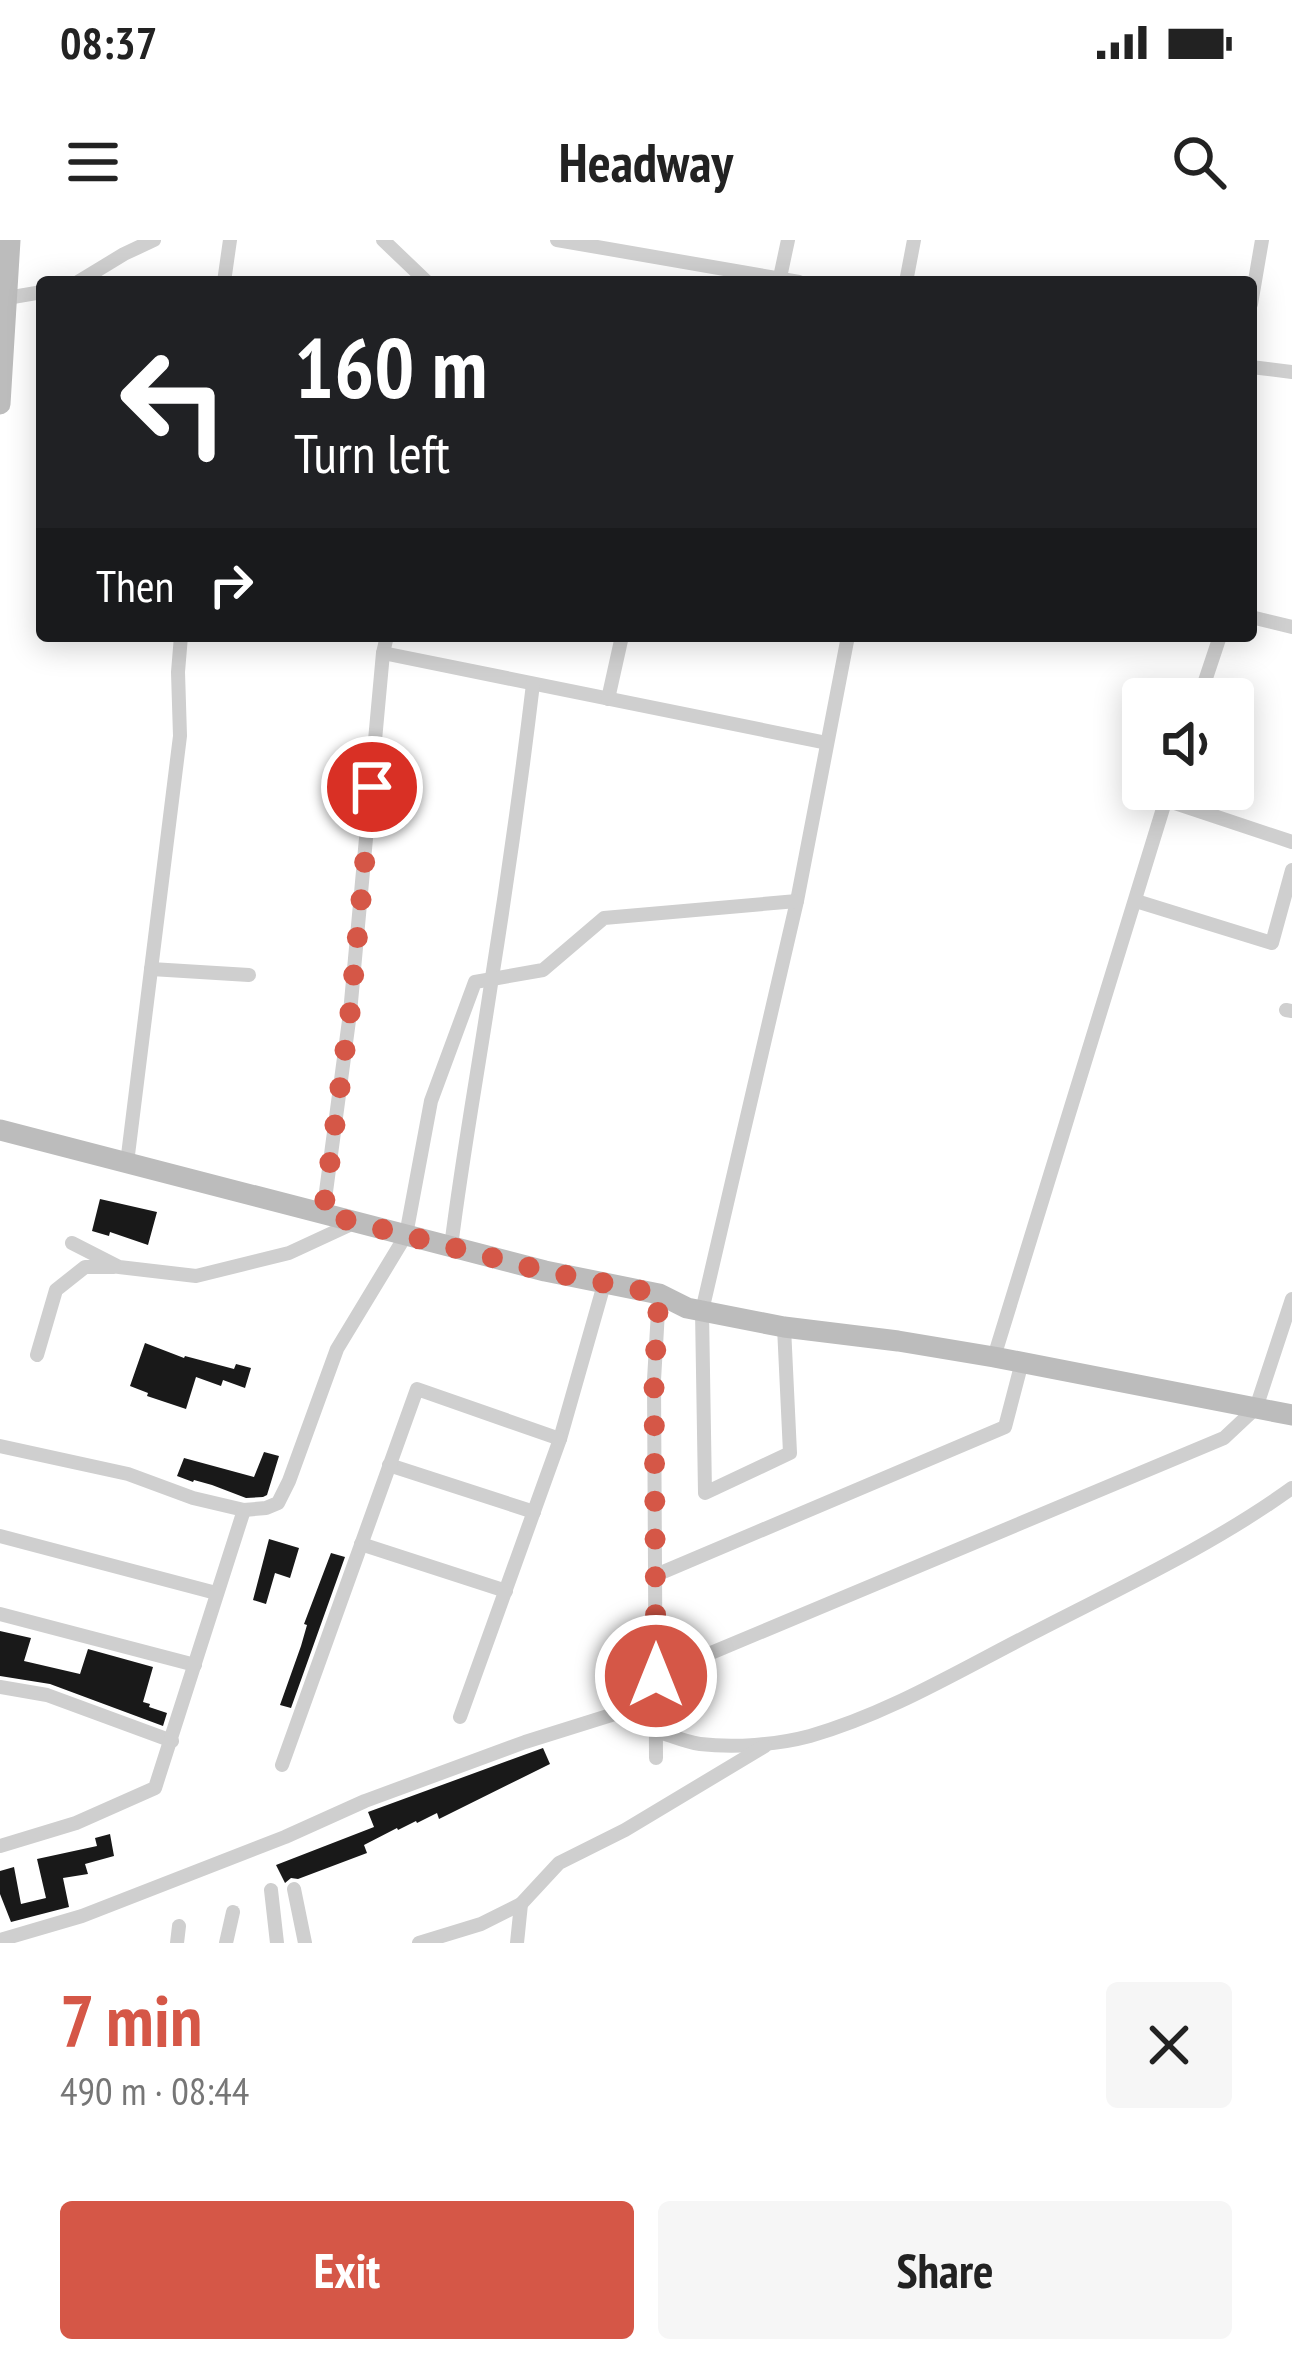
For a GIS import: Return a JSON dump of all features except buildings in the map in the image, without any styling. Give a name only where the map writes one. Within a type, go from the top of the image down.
[{"type":"street","points":[[0,404],[10,240]]},
{"type":"street","points":[[89,276],[154,240]]},
{"type":"street","points":[[225,276],[230,240]]},
{"type":"street","points":[[383,240],[421,276]]},
{"type":"street","points":[[557,240],[759,276]]},
{"type":"street","points":[[780,276],[788,240]]},
{"type":"street","points":[[907,276],[914,240]]},
{"type":"street","points":[[1256,276],[1262,240]]},
{"type":"street","points":[[700,276],[703,265]]},
{"type":"street","points":[[7,298],[36,293]]},
{"type":"street","points":[[1257,368],[1292,372]]},
{"type":"street","points":[[1257,618],[1292,627]]},
{"type":"street","points":[[127,1163],[180,736],[180,642]]},
{"type":"street","points":[[323,1214],[350,1013],[386,642]]},
{"type":"street","points":[[608,699],[621,642]]},
{"type":"street","points":[[784,1327],[790,1453],[705,1493],[702,1311],[797,901],[847,642]]},
{"type":"street","points":[[1206,678],[1218,642]]},
{"type":"street","points":[[383,653],[827,743]]},
{"type":"street","points":[[451,1247],[532,684]]},
{"type":"street","points":[[994,1357],[1163,810]]},
{"type":"street","points":[[1207,810],[1292,842]]},
{"type":"street","points":[[1136,901],[1272,943],[1292,869]]},
{"type":"street","points":[[0,1446],[128,1474],[244,1510],[278,1503],[337,1349],[406,1235],[431,1101],[475,982],[543,970],[604,918],[797,901]]},
{"type":"street","points":[[151,969],[249,975]]},
{"type":"street","points":[[0,1130],[544,1271],[659,1294],[687,1308],[994,1357],[1292,1415]]},
{"type":"street","points":[[37,1355],[56,1290],[85,1267],[196,1276],[290,1252],[356,1222]]},
{"type":"street","points":[[72,1243],[119,1267]]},
{"type":"street","points":[[460,1717],[560,1439],[605,1281]]},
{"type":"street","points":[[656,1758],[654,1380],[659,1294]]},
{"type":"street","points":[[656,1676],[1224,1438],[1256,1408],[1292,1299]]},
{"type":"street","points":[[656,1575],[1005,1427],[1022,1362]]},
{"type":"street","points":[[282,1765],[417,1389],[560,1439]]},
{"type":"street","points":[[389,1465],[534,1512]]},
{"type":"street","points":[[656,1731],[697,1744],[750,1745],[807,1737],[866,1715],[955,1675],[1259,1511],[1292,1488]]},
{"type":"street","points":[[0,1846],[76,1823],[155,1788],[244,1510]]},
{"type":"street","points":[[0,1536],[216,1593]]},
{"type":"street","points":[[361,1544],[506,1591]]},
{"type":"street","points":[[0,1614],[195,1665]]},
{"type":"street","points":[[0,1687],[47,1696],[172,1741]]},
{"type":"street","points":[[0,1940],[82,1916],[365,1801],[656,1700]]},
{"type":"street","points":[[419,1943],[482,1924],[521,1904],[559,1863],[625,1830],[771,1742]]},
{"type":"street","points":[[293,1889],[305,1943]]},
{"type":"street","points":[[271,1890],[277,1943]]},
{"type":"street","points":[[517,1943],[521,1904]]},
{"type":"street","points":[[226,1943],[233,1912]]},
{"type":"street","points":[[177,1943],[179,1926]]},
{"type":"route","points":[[372,787],[350,1013],[323,1214],[544,1271],[659,1294],[654,1380],[656,1676]]}]
